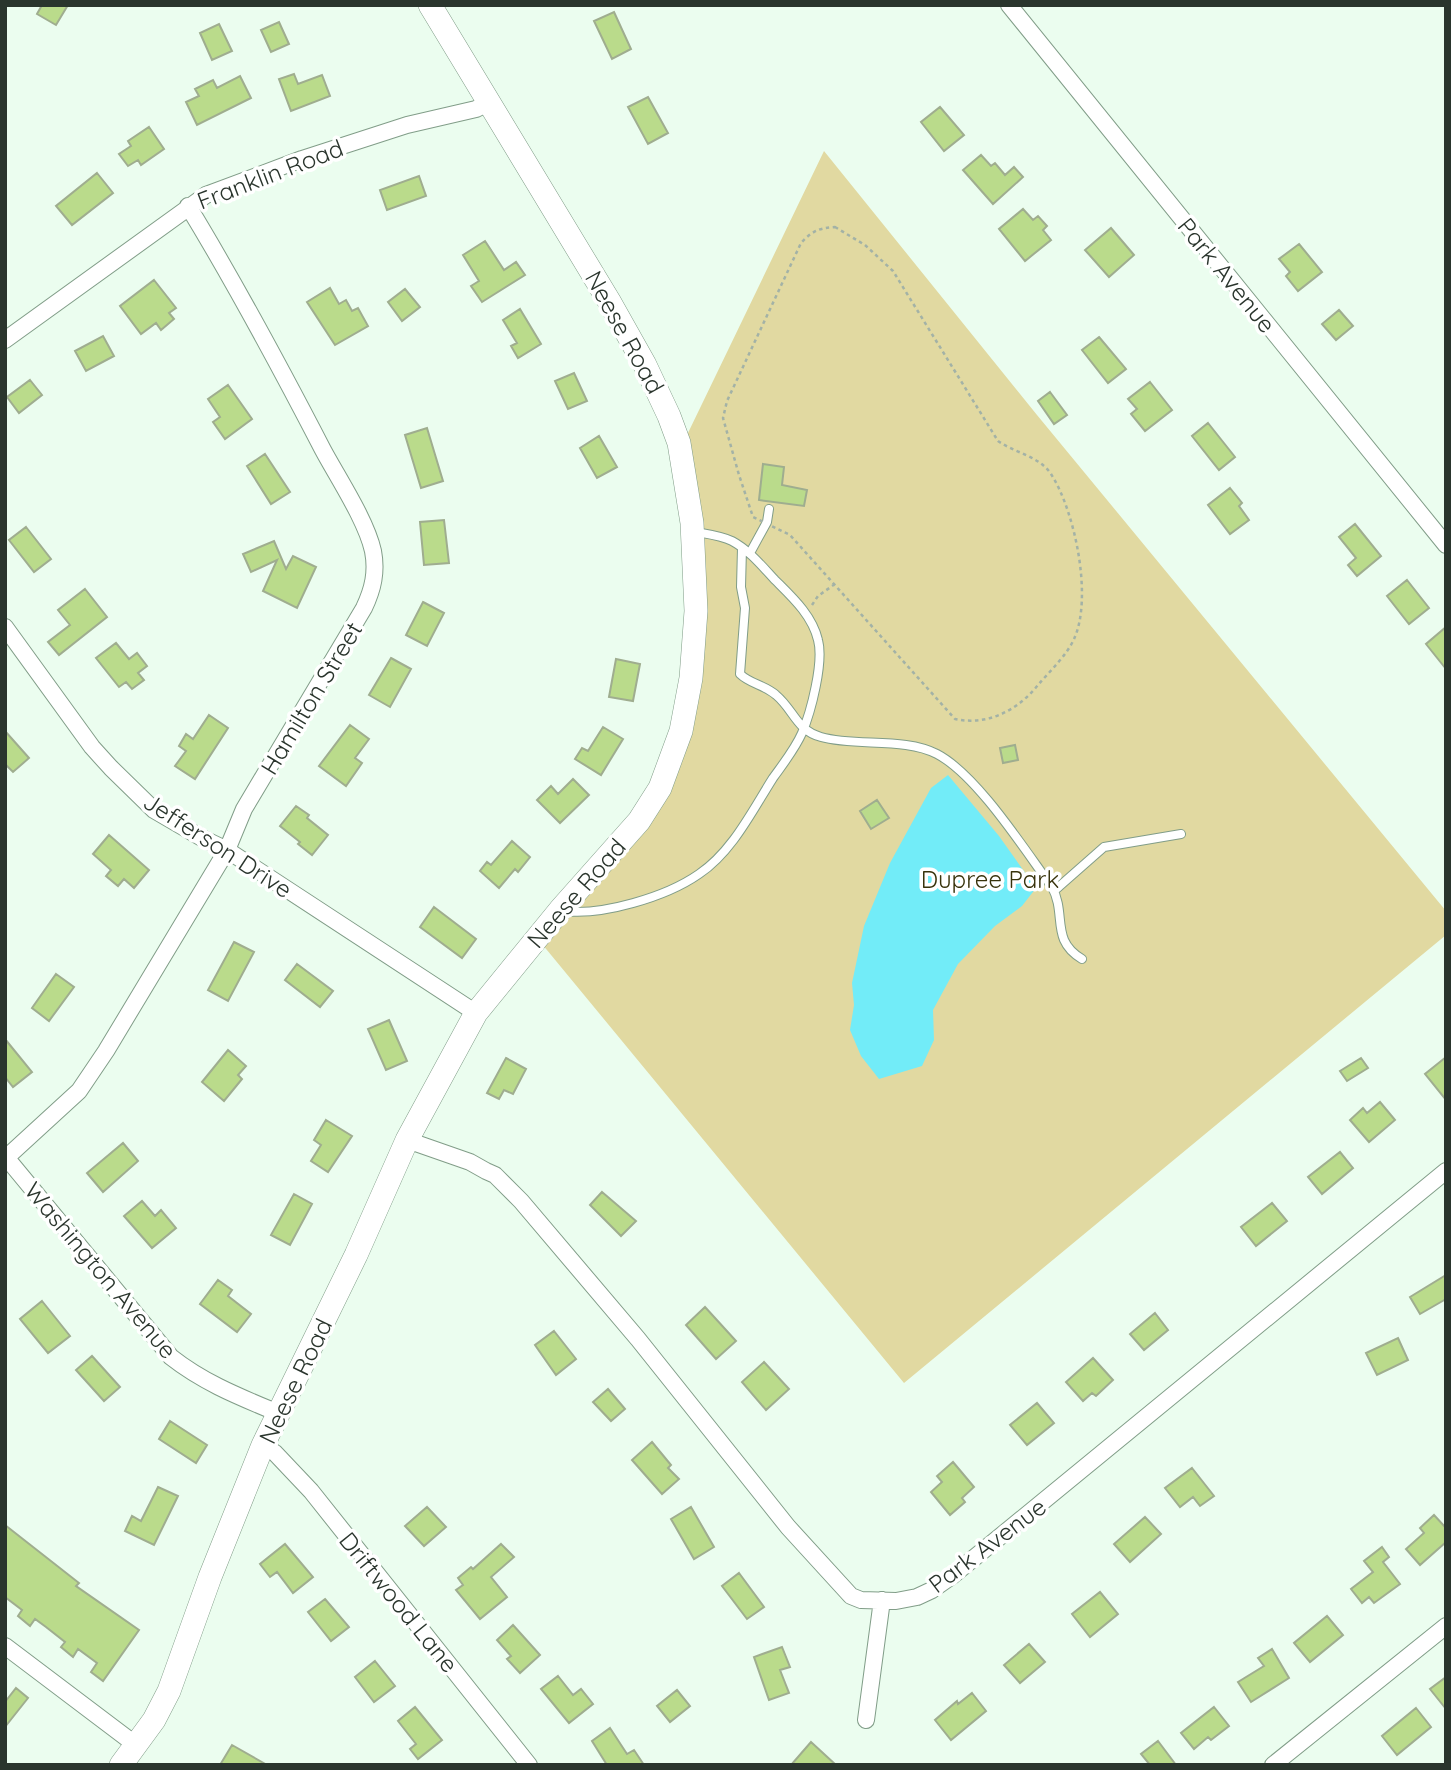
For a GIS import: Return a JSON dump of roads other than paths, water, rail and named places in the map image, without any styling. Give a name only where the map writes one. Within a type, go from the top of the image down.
[{"type":"street","name":"Neese Road","points":[[121,1765],[154,1720],[169,1691],[210,1577],[263,1445],[356,1255],[407,1140],[476,1013],[560,910],[639,821],[660,788],[681,731],[691,678],[696,611],[692,531],[678,443],[656,387],[558,213],[430,5]]},
{"type":"street","name":"Park Avenue","points":[[1009,5],[1446,545]]},
{"type":"street","name":"Franklin Road","points":[[5,340],[206,195],[302,159],[407,125],[477,109],[488,103]]},
{"type":"street","name":"Hamilton Street","points":[[6,1157],[79,1091],[114,1039],[227,850],[244,809],[364,608],[375,574],[373,550],[360,521],[277,362],[188,206]]},
{"type":"street","name":"Jefferson Drive","points":[[5,627],[75,725],[111,768],[154,810],[227,850],[476,1013]]},
{"type":"street","name":"Park Avenue","points":[[407,1140],[470,1162],[495,1175],[521,1201],[620,1318],[789,1527],[851,1596],[861,1600],[896,1601],[917,1597],[953,1576],[1446,1171]]},
{"type":"street","name":"Washington Avenue","points":[[6,1157],[171,1357],[212,1385],[278,1413]]},
{"type":"street","name":"Driftwood Lane","points":[[263,1445],[275,1453],[311,1491],[529,1765]]},
{"type":"street","points":[[866,1720],[882,1600]]},
{"type":"street","points":[[1273,1765],[1446,1626]]},
{"type":"street","points":[[5,1646],[136,1745]]},
{"type":"lane","points":[[750,554],[767,522],[769,509]]},
{"type":"lane","points":[[560,910],[579,913],[647,899],[670,891],[699,874],[724,852],[803,730],[810,709],[820,654],[818,639],[806,615],[742,548],[731,540],[692,531]]},
{"type":"lane","points":[[742,548],[741,587],[745,608],[740,674],[746,680],[774,692],[803,730],[822,738],[913,746],[936,753],[956,766],[974,784],[1054,891],[1058,898],[1064,943],[1069,951],[1082,959]]},
{"type":"lane","points":[[1054,891],[1104,847],[1181,834]]},
{"type":"water","points":[[948,775],[999,836],[1036,888],[1022,906],[995,926],[958,964],[933,1010],[934,1040],[922,1066],[879,1079],[861,1056],[850,1030],[854,1005],[852,983],[864,926],[890,863],[931,788]]},
{"type":"park label","name":"Dupree Park","points":[[990,879]]}]
